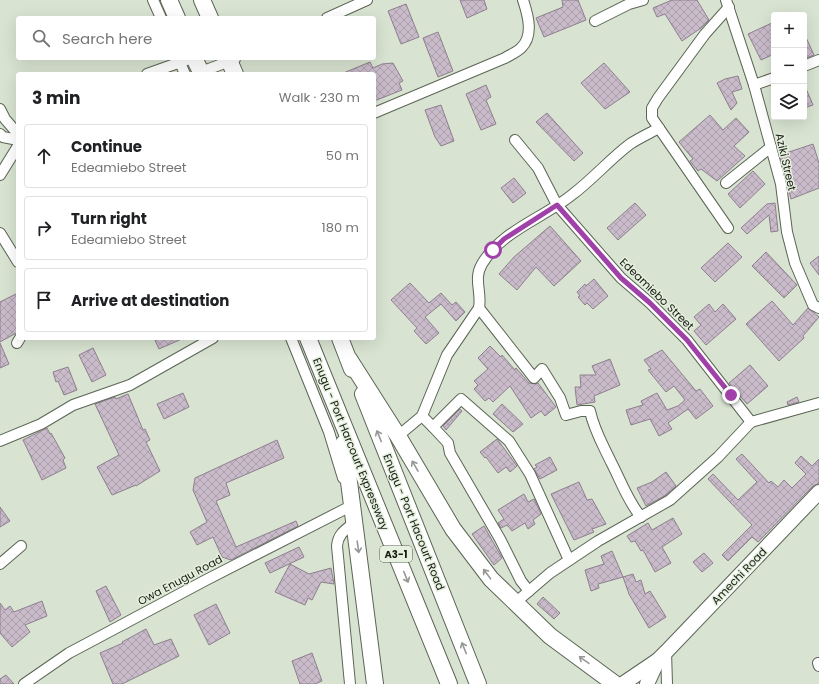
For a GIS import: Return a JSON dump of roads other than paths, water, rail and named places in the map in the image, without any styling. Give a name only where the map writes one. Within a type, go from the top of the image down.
[{"type":"highway","points":[[169,0],[176,16]]},
{"type":"highway","points":[[202,0],[209,16]]},
{"type":"highway","name":"Enugu - Port Harcourt Expressway","points":[[309,340],[342,425],[449,684]]},
{"type":"highway","points":[[341,340],[349,360],[398,436],[453,529],[491,579],[550,636],[625,684]]},
{"type":"highway","name":"Enugu - Port Hacourt Road","points":[[349,360],[478,684]]},
{"type":"highway","points":[[342,425],[351,506],[375,684]]},
{"type":"main road","name":"Amechi Road","points":[[662,656],[819,492]]},
{"type":"main road","points":[[625,684],[662,656]]},
{"type":"main road","points":[[647,684],[662,656]]},
{"type":"street","points":[[153,0],[160,16]]},
{"type":"street","points":[[331,16],[367,0]]},
{"type":"street","points":[[376,112],[505,58],[522,48],[529,33],[528,14],[523,0]]},
{"type":"street","points":[[595,21],[629,4],[643,0]]},
{"type":"street","points":[[728,3],[652,108],[652,118],[728,228]]},
{"type":"street","name":"Aziki Street","points":[[728,3],[754,85],[781,184],[787,232],[795,263],[813,305],[819,308]]},
{"type":"street","points":[[807,65],[819,60]]},
{"type":"street","points":[[157,72],[190,65],[232,63]]},
{"type":"street","points":[[754,85],[771,79]]},
{"type":"street","points":[[0,109],[5,119],[16,132]]},
{"type":"street","points":[[398,436],[422,416],[447,355],[479,308],[480,302],[477,283],[478,271],[482,263],[504,239],[573,195],[630,144],[659,128]]},
{"type":"street","points":[[0,134],[3,137],[16,140]]},
{"type":"street","name":"Edeamiebo Street","points":[[516,140],[538,168],[557,205],[621,278],[650,303],[687,340],[751,422]]},
{"type":"street","points":[[726,183],[771,147]]},
{"type":"street","points":[[0,175],[16,149]]},
{"type":"street","points":[[0,233],[16,257]]},
{"type":"street","points":[[479,308],[534,378],[542,368],[560,398],[566,415],[581,411],[590,411],[593,425],[630,504],[640,517]]},
{"type":"street","points":[[0,441],[41,424],[73,405],[130,385],[209,340]]},
{"type":"street","points":[[292,340],[329,432],[351,506]]},
{"type":"street","points":[[434,427],[461,399],[509,441],[530,474],[569,560]]},
{"type":"street","points":[[515,603],[550,573],[569,560],[670,500],[684,490],[718,458],[751,422],[819,403]]},
{"type":"street","points":[[422,416],[448,443],[450,453],[500,539],[528,592]]},
{"type":"street","name":"Owa Enugu Road","points":[[24,684],[80,647],[206,580],[351,506]]},
{"type":"street","points":[[350,684],[336,546],[338,537],[341,533],[354,523]]},
{"type":"street","points":[[0,564],[21,546]]},
{"type":"street","points":[[662,656],[667,684]]}]
